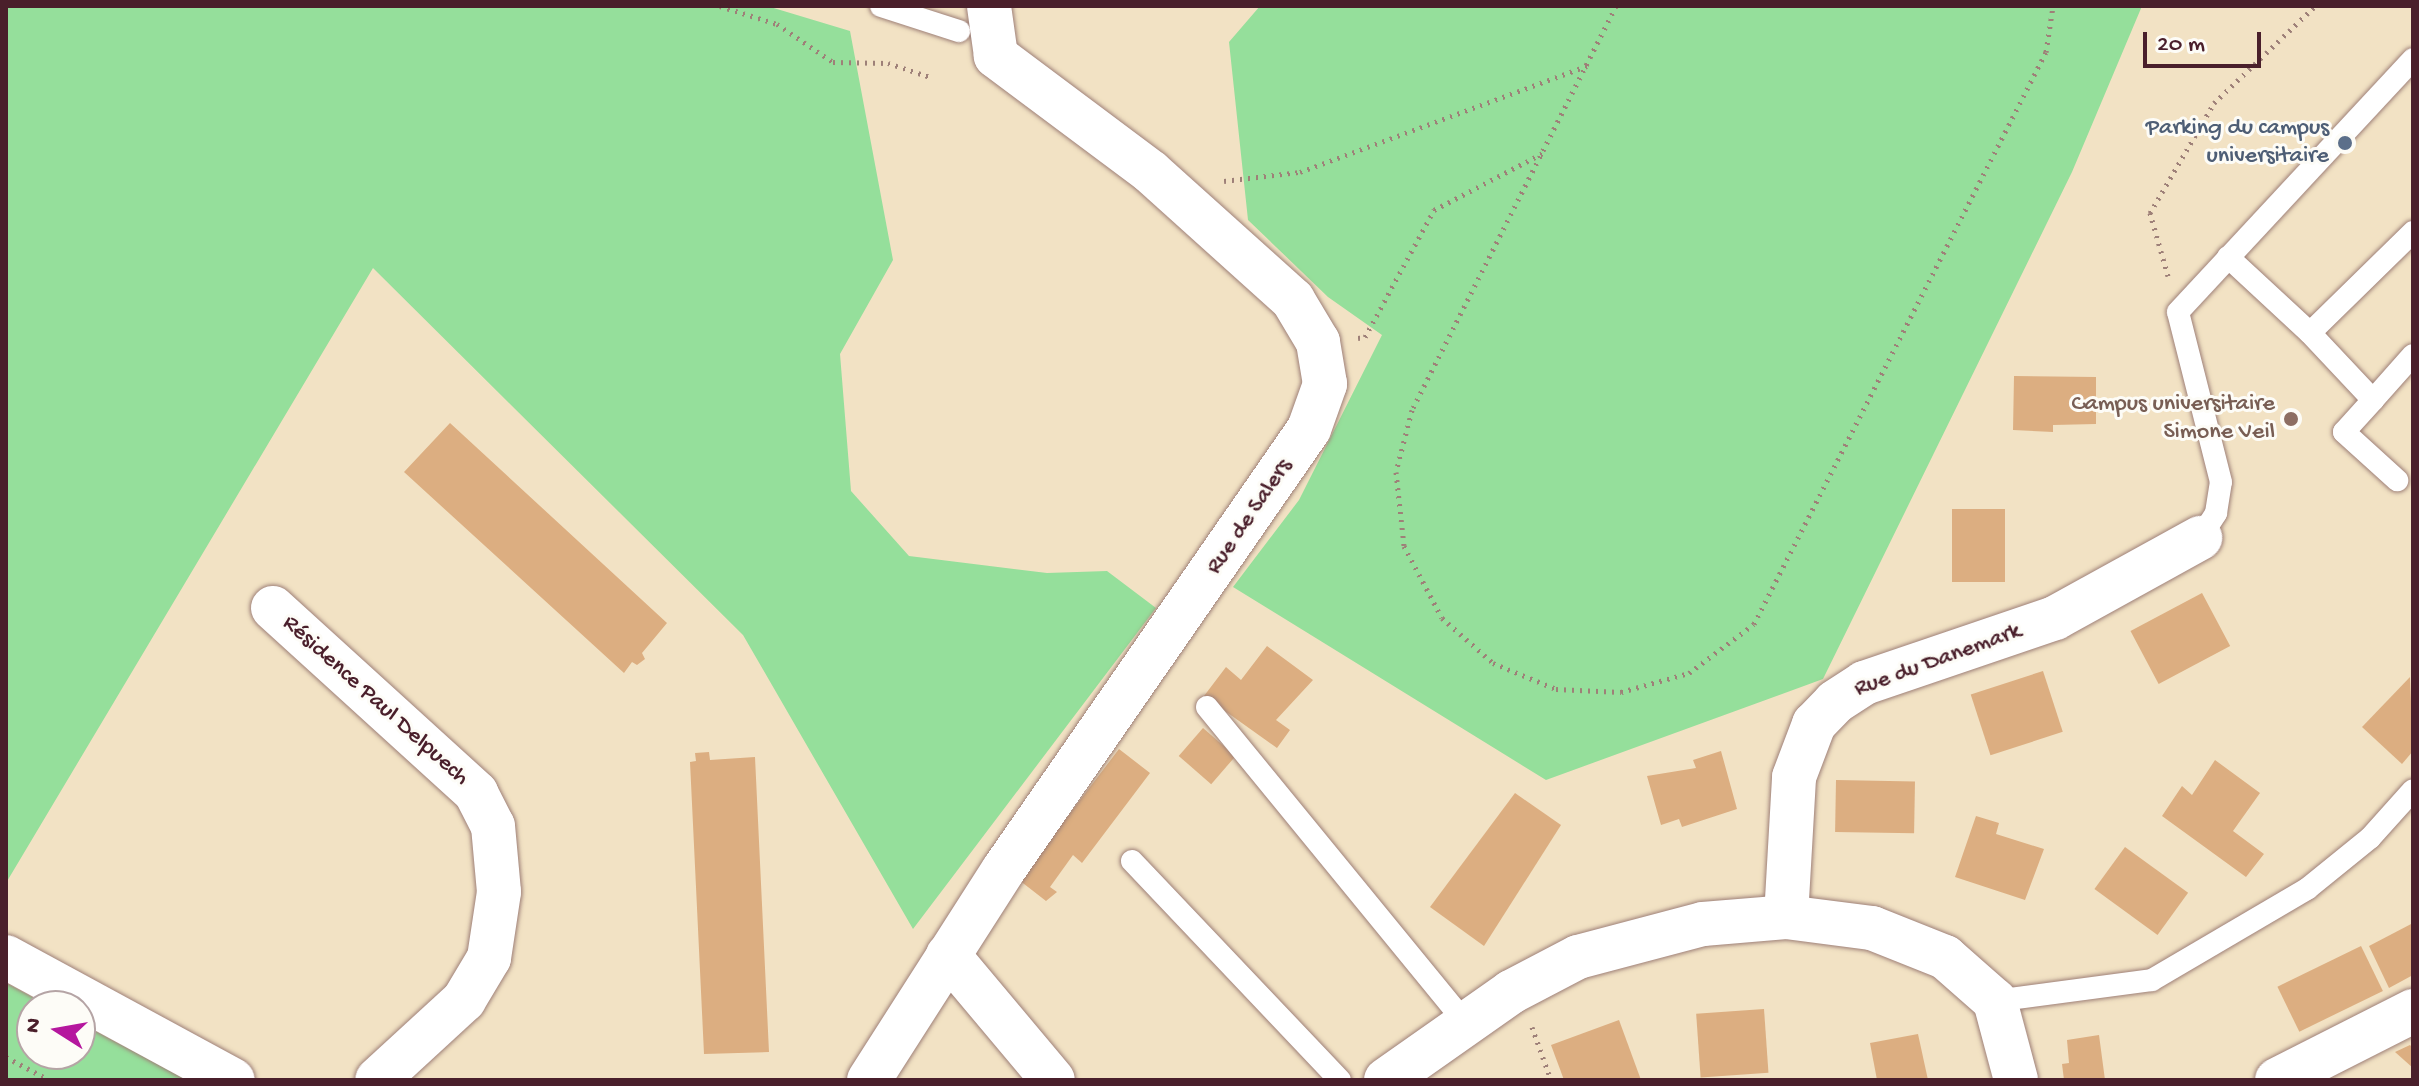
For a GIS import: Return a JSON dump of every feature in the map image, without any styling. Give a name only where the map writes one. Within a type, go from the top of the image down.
[{"type":"street","name":"Rue de Salers","points":[[869,1080],[948,955],[1309,429],[1325,384],[1318,342],[1293,300],[1168,187],[996,56],[974,18]]},
{"type":"street","name":"Rue du Danemark","points":[[1786,917],[1794,777],[1814,724],[1835,702],[1864,683],[2055,618],[2200,538]]},
{"type":"street","name":"Résidence Paul Delpuech","points":[[273,608],[476,793],[493,826],[499,892],[489,958],[464,1000],[377,1080]]},
{"type":"street","points":[[1386,1080],[1518,989],[1578,957],[1703,924],[1786,917],[1872,928],[1945,957],[1995,1001],[2016,1080]]},
{"type":"street","points":[[948,955],[1053,1080]]},
{"type":"street","points":[[6,957],[233,1080]]},
{"type":"street","points":[[2277,1080],[2413,1011]]},
{"type":"lane","points":[[881,6],[974,18]]},
{"type":"lane","points":[[2200,538],[2216,513],[2221,482],[2178,312],[2413,59]]},
{"type":"lane","points":[[2310,333],[2413,232]]},
{"type":"lane","points":[[2228,257],[2310,333],[2373,400]]},
{"type":"lane","points":[[2397,480],[2344,432],[2413,355]]},
{"type":"lane","points":[[1207,707],[1466,1024]]},
{"type":"lane","points":[[1995,1001],[2152,980],[2307,889],[2370,838],[2413,790]]},
{"type":"lane","points":[[1132,861],[1340,1080]]},
{"type":"path","points":[[720,6],[777,24],[833,62],[888,63],[930,77]]},
{"type":"path","points":[[1616,6],[1412,410],[1396,472],[1404,546],[1442,618],[1493,663],[1556,689],[1621,692],[1689,673],[1754,624],[2046,52],[2053,6]]},
{"type":"path","points":[[2178,312],[2150,213],[2214,103],[2315,6]]},
{"type":"path","points":[[1168,187],[1300,172],[1587,66]]},
{"type":"path","points":[[1318,342],[1365,337],[1434,210],[1544,153]]},
{"type":"path","points":[[1518,989],[1551,1080]]},
{"type":"path","points":[[6,1057],[49,1080]]},
{"type":"green space","points":[[6,6],[767,6],[850,31],[893,260],[840,354],[851,491],[909,556],[1047,573],[1107,571],[1156,608],[913,929],[743,635],[373,268],[6,883]]},
{"type":"green space","points":[[1260,6],[2142,6],[2072,172],[1823,679],[1546,780],[1233,587],[1299,500],[1382,335],[1328,297],[1248,220],[1229,42]]},
{"type":"green space","points":[[6,983],[19,990],[16,990],[16,1070],[96,1070],[96,1032],[187,1080],[6,1080]]},
{"type":"building","points":[[2014,376],[2096,377],[2096,424],[2053,425],[2053,432],[2013,430]]},
{"type":"building","points":[[450,423],[667,623],[642,653],[645,659],[637,665],[632,662],[624,673],[404,472]]},
{"type":"building","points":[[1952,509],[2005,509],[2005,582],[1952,582]]},
{"type":"building","points":[[2202,593],[2230,646],[2159,684],[2130,631]]},
{"type":"building","points":[[1267,646],[1313,680],[1276,720],[1290,730],[1277,748],[1204,696],[1226,667],[1241,680]]},
{"type":"building","points":[[2043,671],[2063,732],[1990,755],[1971,694]]},
{"type":"building","points":[[2410,677],[2413,751],[2402,764],[2362,727]]},
{"type":"building","points":[[1203,728],[1235,756],[1211,784],[1179,756]]},
{"type":"building","points":[[1119,749],[1150,773],[1082,863],[1073,855],[1050,887],[1057,892],[1046,901],[1019,880]]},
{"type":"building","points":[[1721,751],[1737,809],[1682,827],[1679,819],[1661,825],[1647,776],[1696,768],[1693,760]]},
{"type":"building","points":[[709,752],[710,760],[755,757],[769,1052],[704,1054],[690,762],[696,761],[695,753]]},
{"type":"building","points":[[2215,760],[2260,793],[2233,831],[2264,854],[2246,877],[2162,816],[2182,786],[2192,795]]},
{"type":"building","points":[[1836,780],[1915,781],[1914,833],[1835,832]]},
{"type":"building","points":[[1515,793],[1561,825],[1484,946],[1430,907]]},
{"type":"building","points":[[1976,816],[1999,823],[1996,834],[2044,849],[2025,900],[1955,877]]},
{"type":"building","points":[[2125,847],[2188,893],[2158,935],[2094,889]]},
{"type":"building","points":[[2413,923],[2413,975],[2389,988],[2369,946]]},
{"type":"building","points":[[2361,946],[2383,991],[2299,1032],[2277,987]]},
{"type":"building","points":[[1764,1009],[1768,1073],[1701,1078],[1696,1014]]},
{"type":"building","points":[[1619,1020],[1641,1080],[1564,1080],[1551,1045]]},
{"type":"building","points":[[1918,1034],[1928,1080],[1877,1080],[1870,1043]]},
{"type":"building","points":[[2099,1035],[2105,1080],[2064,1080],[2062,1064],[2069,1063],[2067,1040]]},
{"type":"building","points":[[2410,1045],[2413,1048],[2413,1068],[2395,1052]]},
{"type":"place","name":"Parking du campus universitaire","points":[[2345,143]]},
{"type":"place","name":"Campus universitaire Simone Veil","points":[[2291,419]]}]
